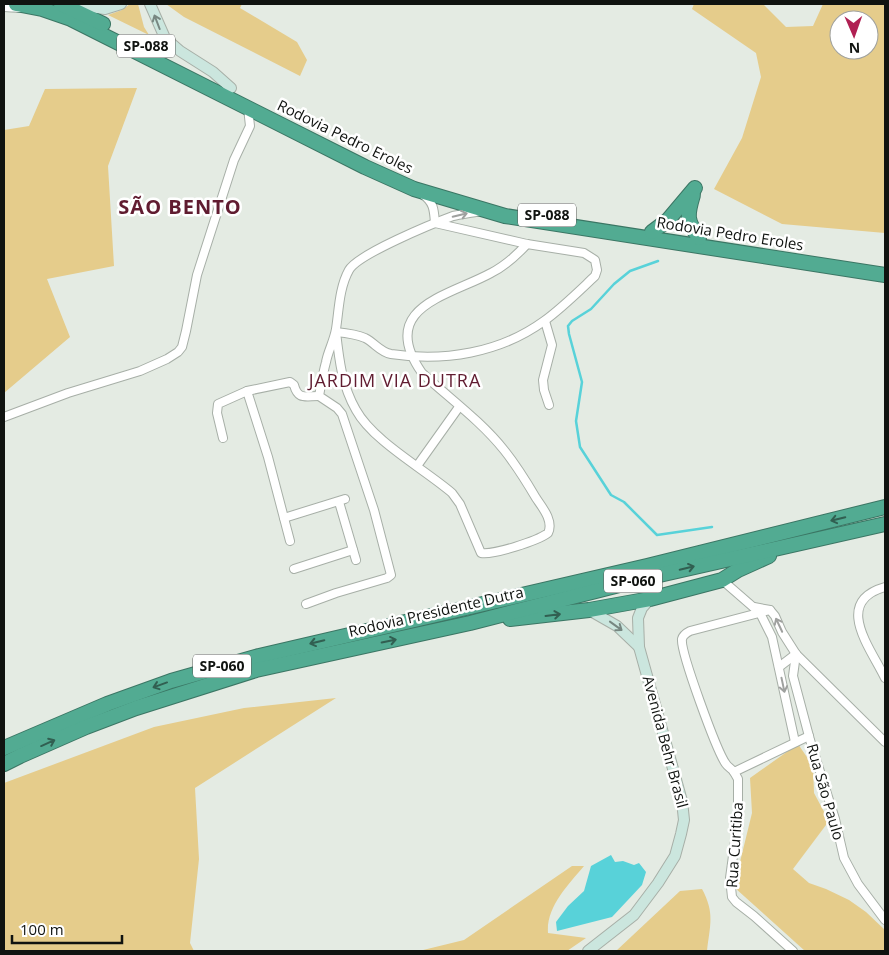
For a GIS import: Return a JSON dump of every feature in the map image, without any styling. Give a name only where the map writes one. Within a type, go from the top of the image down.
[{"type":"highway","name":"Rodovia Pedro Eroles","points":[[16,4],[42,9],[97,31],[365,167],[414,189],[505,216],[885,275]]},
{"type":"highway","name":"Rodovia Pedro Eroles","points":[[61,4],[372,160],[438,188],[506,209],[885,268]]},
{"type":"highway","points":[[652,232],[668,220],[694,188],[688,220],[699,238]]},
{"type":"highway","name":"Rodovia Presidente Dutra","points":[[4,748],[107,704],[152,688],[259,656],[647,566],[885,507]]},
{"type":"highway","name":"Rodovia Presidente Dutra","points":[[4,764],[111,717],[256,670],[470,623],[655,576],[885,524]]},
{"type":"highway","points":[[470,623],[589,610],[650,599],[722,580],[738,570],[798,544]]},
{"type":"street","points":[[66,4],[105,9],[121,4]]},
{"type":"street","points":[[150,4],[165,38],[180,51],[213,72],[231,88]]},
{"type":"street","points":[[4,7],[42,9]]},
{"type":"street","points":[[4,417],[140,371],[178,352],[182,346],[186,331],[197,275],[234,160],[250,126],[248,107]]},
{"type":"street","points":[[250,126],[272,119]]},
{"type":"street","points":[[414,189],[428,198],[434,207],[435,223]]},
{"type":"street","points":[[319,396],[326,362],[336,332],[342,288],[350,268],[358,261],[435,223],[455,216],[486,210]]},
{"type":"street","points":[[336,332],[359,336],[373,343],[386,353],[436,357],[476,352],[512,339],[545,321],[595,276],[598,270],[597,264],[590,255],[584,253],[527,244],[435,223]]},
{"type":"street","points":[[336,332],[341,368],[347,390],[356,410],[367,427],[452,493],[460,504],[480,552],[483,554],[492,552],[541,538],[548,533],[550,525],[547,515],[523,476],[491,436],[422,373],[413,356],[407,337],[414,317],[420,309],[440,296],[491,274],[510,261],[527,244]]},
{"type":"street","points":[[545,321],[552,345],[544,380],[544,390],[549,405]]},
{"type":"street","points":[[223,438],[217,413],[218,404],[247,391],[290,382],[294,385],[296,394],[299,396],[319,396],[337,408],[342,414],[374,510],[391,575],[387,578],[306,604]]},
{"type":"street","points":[[247,391],[268,456],[290,542]]},
{"type":"street","points":[[417,466],[459,407]]},
{"type":"street","points":[[284,518],[342,501],[356,560]]},
{"type":"street","points":[[294,569],[353,550]]},
{"type":"street","points":[[722,580],[757,610]]},
{"type":"street","points":[[885,588],[874,591],[861,601],[858,609],[858,618],[863,636],[885,678]]},
{"type":"street","name":"Avenida Behr Brasil","points":[[588,951],[634,915],[646,900],[675,856],[684,820],[682,801],[639,647],[638,618],[642,608],[650,599]]},
{"type":"street","points":[[589,610],[617,626],[639,647]]},
{"type":"street","points":[[809,736],[734,772],[726,764],[716,744],[690,673],[682,646],[682,639],[685,634],[757,610],[770,610],[796,654],[885,742]]},
{"type":"street","name":"Rua São Paulo","points":[[757,610],[772,637],[795,742]]},
{"type":"street","points":[[779,667],[796,654]]},
{"type":"street","name":"Rua São Paulo","points":[[796,654],[793,676],[809,736],[835,819],[844,858],[858,884],[885,920]]},
{"type":"street","name":"Rua Curitiba","points":[[734,772],[738,779],[738,819],[730,878],[732,897],[793,951]]},
{"type":"shaded area","points":[[130,4],[138,4],[144,27],[149,35],[108,15],[122,10]]},
{"type":"shaded area","points":[[166,4],[242,4],[240,8],[297,42],[307,60],[300,76],[184,17]]},
{"type":"shaded area","points":[[694,4],[763,4],[786,27],[813,26],[823,4],[885,4],[885,233],[782,224],[714,189],[742,138],[761,77],[756,53],[692,9]]},
{"type":"shaded area","points":[[137,88],[108,166],[114,266],[47,279],[70,337],[4,393],[4,130],[29,126],[45,89]]},
{"type":"shaded area","points":[[336,698],[195,788],[199,859],[190,943],[194,951],[4,951],[4,783],[154,727],[244,708]]},
{"type":"shaded area","points":[[798,744],[813,766],[814,793],[829,821],[793,869],[809,883],[849,900],[866,912],[885,930],[885,951],[805,951],[735,888],[752,813],[750,778]]},
{"type":"shaded area","points":[[572,866],[584,866],[559,897],[548,923],[548,933],[586,938],[567,951],[419,951],[464,940]]},
{"type":"shaded area","points":[[702,889],[710,912],[707,951],[616,951],[680,891]]},
{"type":"water","points":[[611,855],[615,862],[623,861],[634,865],[639,863],[646,872],[642,885],[612,917],[557,931],[556,922],[568,906],[584,891],[591,866]]},
{"type":"waterway","points":[[658,261],[630,271],[614,284],[591,309],[572,321],[568,326],[582,382],[576,421],[580,447],[611,495],[624,502],[657,535],[712,527]]},
{"type":"district","name":"SÃO BENTO","points":[[180,207]]},
{"type":"district","name":"JARDIM VIA DUTRA","points":[[395,381]]}]
